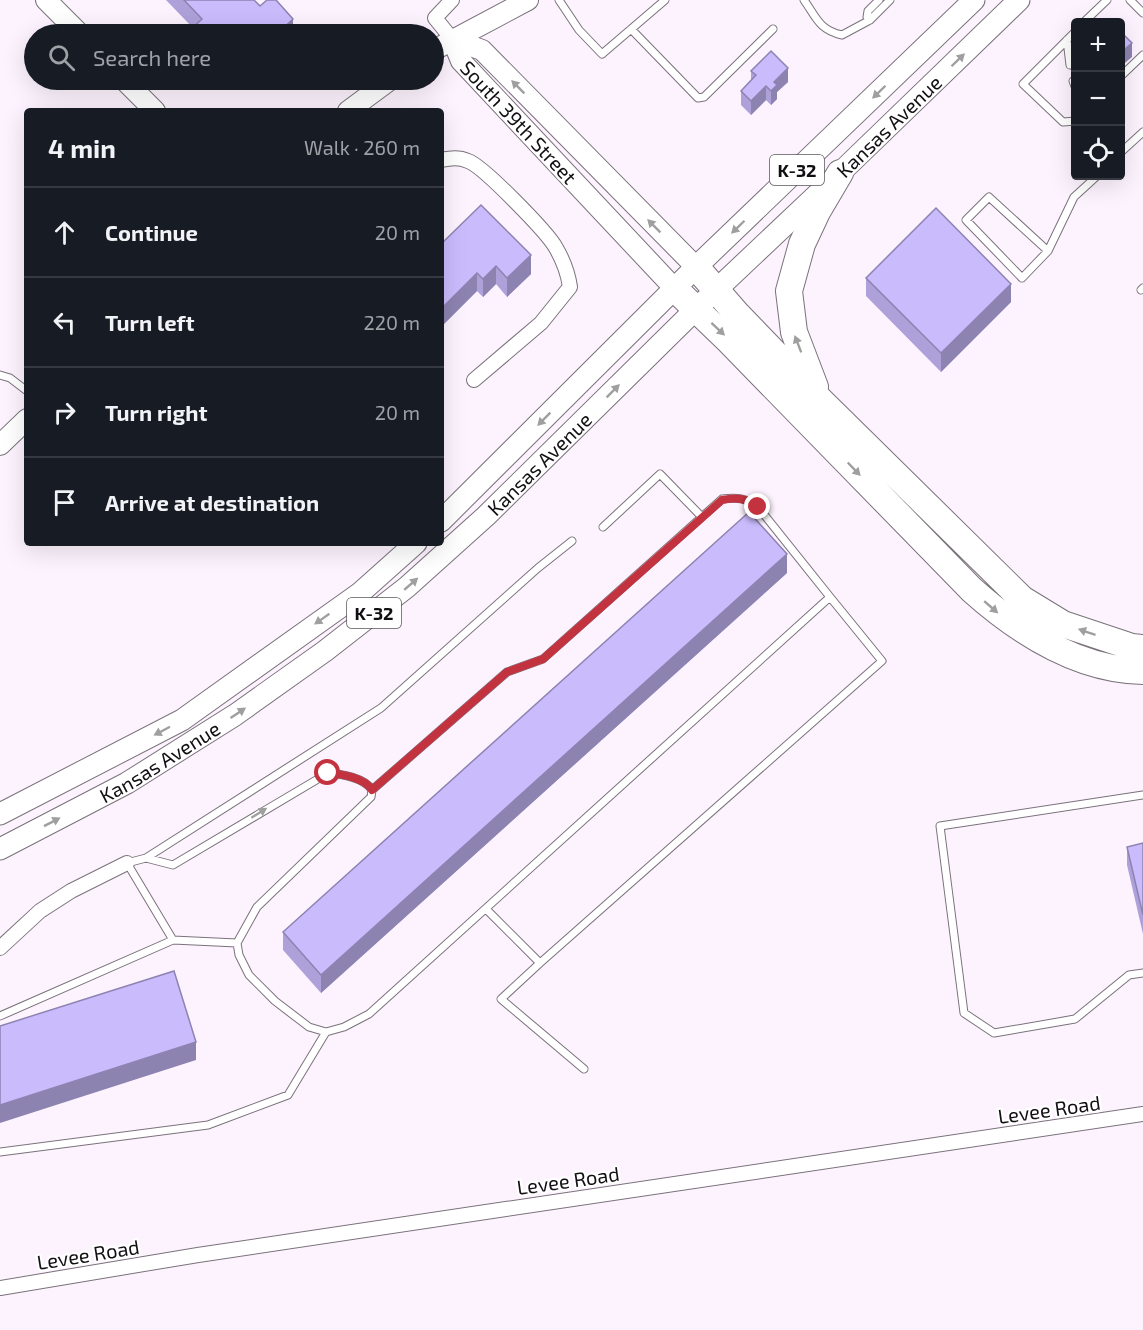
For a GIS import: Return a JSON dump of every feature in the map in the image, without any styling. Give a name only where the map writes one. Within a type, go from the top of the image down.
[{"type":"highway","points":[[819,399],[794,332],[789,291],[802,244],[817,212],[840,173]]},
{"type":"highway","points":[[696,267],[819,399],[1022,599],[1063,624],[1132,648],[1143,648]]},
{"type":"highway","points":[[675,289],[738,349],[972,590],[1001,616],[1046,645],[1089,662],[1143,672]]},
{"type":"main road","name":"Kansas Avenue","points":[[444,518],[696,267],[974,0]]},
{"type":"main road","name":"Kansas Avenue","points":[[0,849],[127,783],[235,716],[334,644],[407,587],[486,516],[696,309],[1019,0]]},
{"type":"main road","name":"Kansas Avenue","points":[[0,814],[182,720],[360,593],[413,546]]},
{"type":"street","points":[[46,0],[70,24]]},
{"type":"street","points":[[444,44],[528,0]]},
{"type":"street","points":[[440,24],[435,18],[447,2]]},
{"type":"street","points":[[444,29],[452,39]]},
{"type":"street","name":"South 39th Street","points":[[452,39],[482,50],[696,267]]},
{"type":"street","name":"South 39th Street","points":[[452,39],[461,62],[675,289]]},
{"type":"street","points":[[134,90],[152,108]]},
{"type":"street","points":[[357,108],[378,90]]},
{"type":"street","points":[[444,160],[454,158],[470,161],[490,175],[555,246],[568,273],[570,286],[541,323],[474,380]]},
{"type":"street","points":[[0,445],[24,422]]},
{"type":"street","points":[[0,948],[40,912],[71,891],[127,863]]},
{"type":"street","name":"Levee Road","points":[[0,1288],[221,1252],[1143,1114]]},
{"type":"lane","points":[[559,0],[579,30],[602,54],[664,0]]},
{"type":"lane","points":[[870,20],[867,17],[868,11],[879,0]]},
{"type":"lane","points":[[807,1],[812,15],[829,32],[842,35],[870,20],[890,0]]},
{"type":"lane","points":[[1088,18],[1107,0]]},
{"type":"lane","points":[[1130,0],[1143,13]]},
{"type":"lane","points":[[631,29],[698,98],[704,97],[773,29]]},
{"type":"lane","points":[[1071,36],[1023,84],[1063,122],[1071,121]]},
{"type":"lane","points":[[1067,40],[1070,65]]},
{"type":"lane","points":[[1125,72],[1143,55]]},
{"type":"lane","points":[[1125,148],[1143,132]]},
{"type":"lane","points":[[1048,251],[989,197],[966,220],[1022,278],[1048,251],[1074,197],[1093,180]]},
{"type":"lane","points":[[0,375],[10,378],[24,389]]},
{"type":"lane","points":[[603,527],[660,474],[702,517]]},
{"type":"lane","points":[[372,790],[507,672],[543,659],[722,500],[734,497],[747,499],[758,507],[882,661],[501,999],[584,1069]]},
{"type":"lane","points":[[173,940],[127,863],[146,858],[381,708],[538,568],[572,541]]},
{"type":"lane","points":[[146,858],[173,865],[328,773],[339,774],[369,785],[372,790],[371,797],[257,907],[237,943],[239,955],[249,975],[275,1001],[309,1027],[326,1032],[344,1027],[369,1014],[830,597]]},
{"type":"lane","points":[[1143,795],[940,826],[964,1013],[994,1033],[1075,1019],[1129,975],[1143,973]]},
{"type":"lane","points":[[486,909],[540,963]]},
{"type":"lane","points":[[0,1016],[173,940],[237,943]]},
{"type":"lane","points":[[0,1152],[208,1125],[288,1095],[326,1032]]},
{"type":"building","points":[[184,0],[254,0],[260,6],[267,0],[276,0],[293,19],[288,24],[197,24],[202,19]]},
{"type":"building","points":[[1125,36],[1132,43],[1125,49]]},
{"type":"building","points":[[771,51],[788,68],[774,82],[777,85],[771,91],[766,86],[751,101],[741,91],[756,75],[751,71]]},
{"type":"building","points":[[481,205],[531,255],[507,278],[496,266],[483,279],[477,273],[444,306],[444,241]]},
{"type":"building","points":[[936,208],[1011,284],[941,353],[866,278]]},
{"type":"building","points":[[749,512],[787,554],[321,975],[283,932]]},
{"type":"building","points":[[1143,843],[1143,915],[1127,847]]},
{"type":"building","points":[[174,971],[196,1042],[0,1105],[0,1026]]},
{"type":"route","points":[[328,773],[339,774],[364,783],[372,790],[507,672],[543,659],[722,500],[734,497],[747,499],[758,507]]}]
